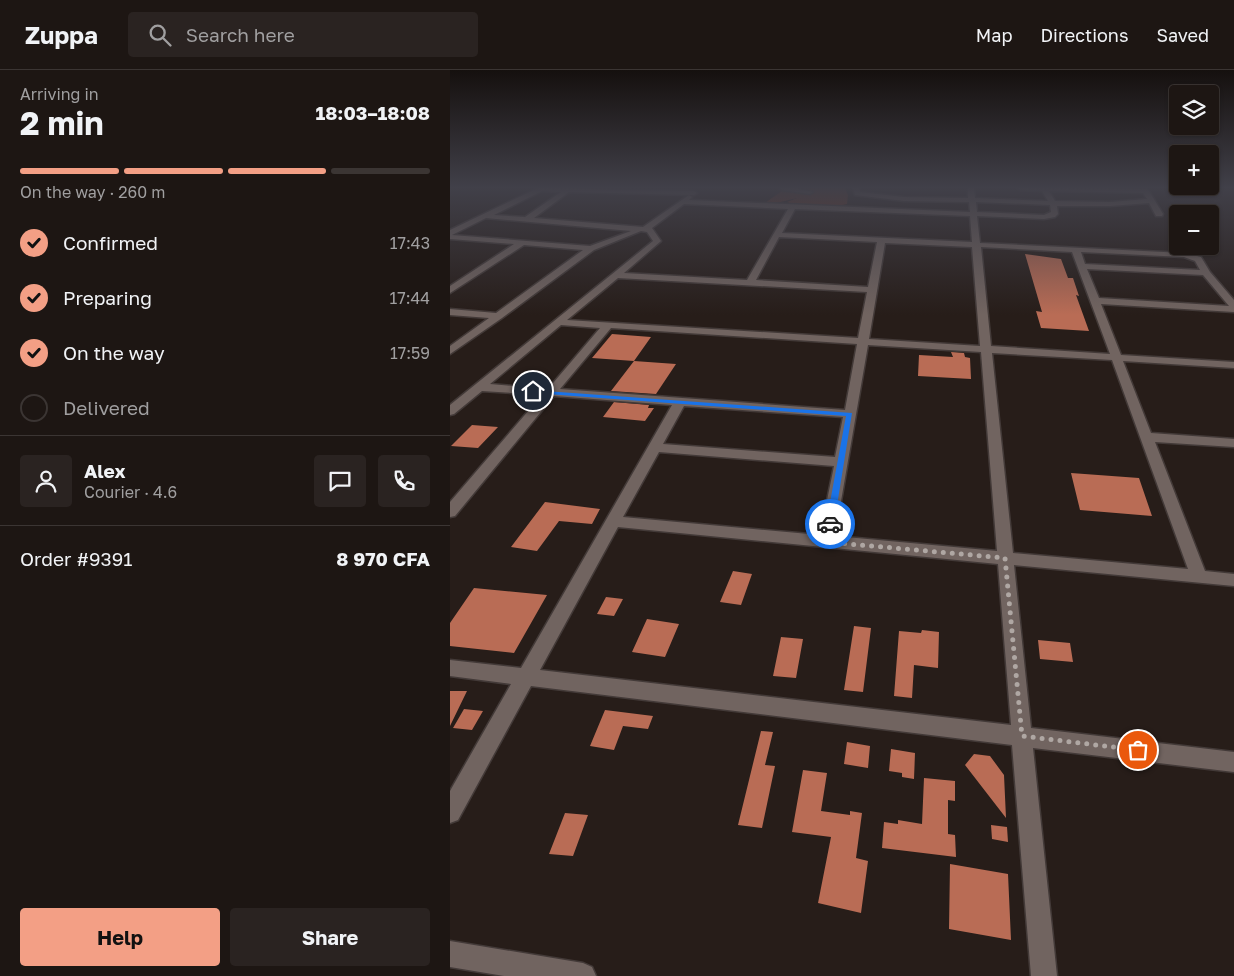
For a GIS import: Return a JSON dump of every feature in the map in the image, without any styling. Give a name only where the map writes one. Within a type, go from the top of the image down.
[{"type":"street","points":[[450,351],[591,248],[639,230]]},
{"type":"street","points":[[450,411],[657,241],[650,230]]},
{"type":"street","points":[[750,283],[779,230]]},
{"type":"street","points":[[975,230],[1044,976]]},
{"type":"street","points":[[450,235],[591,248]]},
{"type":"street","points":[[776,236],[1192,256],[1198,259],[1206,273],[1234,308]]},
{"type":"street","points":[[827,542],[881,241]]},
{"type":"street","points":[[450,290],[522,243]]},
{"type":"street","points":[[1076,251],[1199,576]]},
{"type":"street","points":[[1082,266],[1206,273]]},
{"type":"street","points":[[616,274],[872,290]]},
{"type":"street","points":[[1095,301],[1234,308]]},
{"type":"street","points":[[450,312],[499,316]]},
{"type":"street","points":[[559,322],[1234,365]]},
{"type":"street","points":[[450,512],[608,325]]},
{"type":"street","points":[[479,387],[850,414]]},
{"type":"street","points":[[450,812],[680,402]]},
{"type":"street","points":[[1146,436],[1234,443]]},
{"type":"street","points":[[654,447],[841,462]]},
{"type":"street","points":[[613,521],[1234,580]]},
{"type":"street","points":[[450,668],[1234,762]]},
{"type":"street","points":[[450,954],[583,976]]},
{"type":"building","points":[[1025,254],[1061,259],[1068,278],[1073,278],[1079,296],[1076,295],[1089,331],[1041,328],[1036,311],[1042,312]]},
{"type":"building","points":[[612,334],[651,337],[634,361],[592,358]]},
{"type":"building","points":[[951,352],[964,353],[965,357],[970,358],[971,379],[918,376],[919,355],[953,357]]},
{"type":"building","points":[[634,361],[676,364],[656,394],[611,391]]},
{"type":"building","points":[[614,402],[649,405],[648,408],[654,408],[645,421],[603,417]]},
{"type":"building","points":[[472,425],[498,427],[478,448],[451,446]]},
{"type":"building","points":[[1071,473],[1139,478],[1152,516],[1080,510]]},
{"type":"building","points":[[545,502],[600,509],[592,524],[559,521],[537,551],[511,547]]},
{"type":"building","points":[[733,571],[752,574],[741,605],[720,602]]},
{"type":"building","points":[[474,588],[547,595],[514,653],[450,646],[450,623]]},
{"type":"building","points":[[606,597],[623,599],[614,616],[597,614]]},
{"type":"building","points":[[647,619],[679,624],[665,657],[632,652]]},
{"type":"building","points":[[854,626],[871,628],[863,692],[844,690]]},
{"type":"building","points":[[922,630],[939,632],[938,668],[914,665],[912,698],[894,696],[899,631],[921,633]]},
{"type":"building","points":[[781,637],[803,639],[796,678],[773,676]]},
{"type":"building","points":[[1038,640],[1070,643],[1073,662],[1040,659]]},
{"type":"building","points":[[450,691],[467,691],[450,726]]},
{"type":"building","points":[[464,709],[483,711],[472,730],[453,728]]},
{"type":"building","points":[[605,710],[653,716],[648,729],[623,726],[614,750],[590,746]]},
{"type":"building","points":[[761,731],[773,732],[765,765],[775,766],[762,828],[738,825]]},
{"type":"building","points":[[847,742],[870,746],[868,768],[844,764]]},
{"type":"building","points":[[891,749],[915,753],[914,779],[902,777],[902,773],[889,771]]},
{"type":"building","points":[[974,754],[990,756],[1004,775],[1006,818],[965,765]]},
{"type":"building","points":[[803,770],[827,773],[821,811],[850,815],[850,811],[862,813],[856,858],[868,861],[861,913],[818,903],[831,837],[792,832]]},
{"type":"building","points":[[924,778],[955,781],[955,801],[948,800],[948,834],[955,835],[956,857],[882,848],[884,822],[898,824],[898,820],[922,824]]},
{"type":"building","points":[[565,813],[588,815],[573,856],[549,854]]},
{"type":"building","points":[[991,825],[1007,827],[1008,842],[992,839]]},
{"type":"building","points":[[950,864],[1008,874],[1011,940],[949,929]]},
{"type":"way so far","points":[[830,524],[827,542],[1005,558],[1022,736],[1138,750]]},
{"type":"route","points":[[533,391],[850,414],[830,524]]}]
